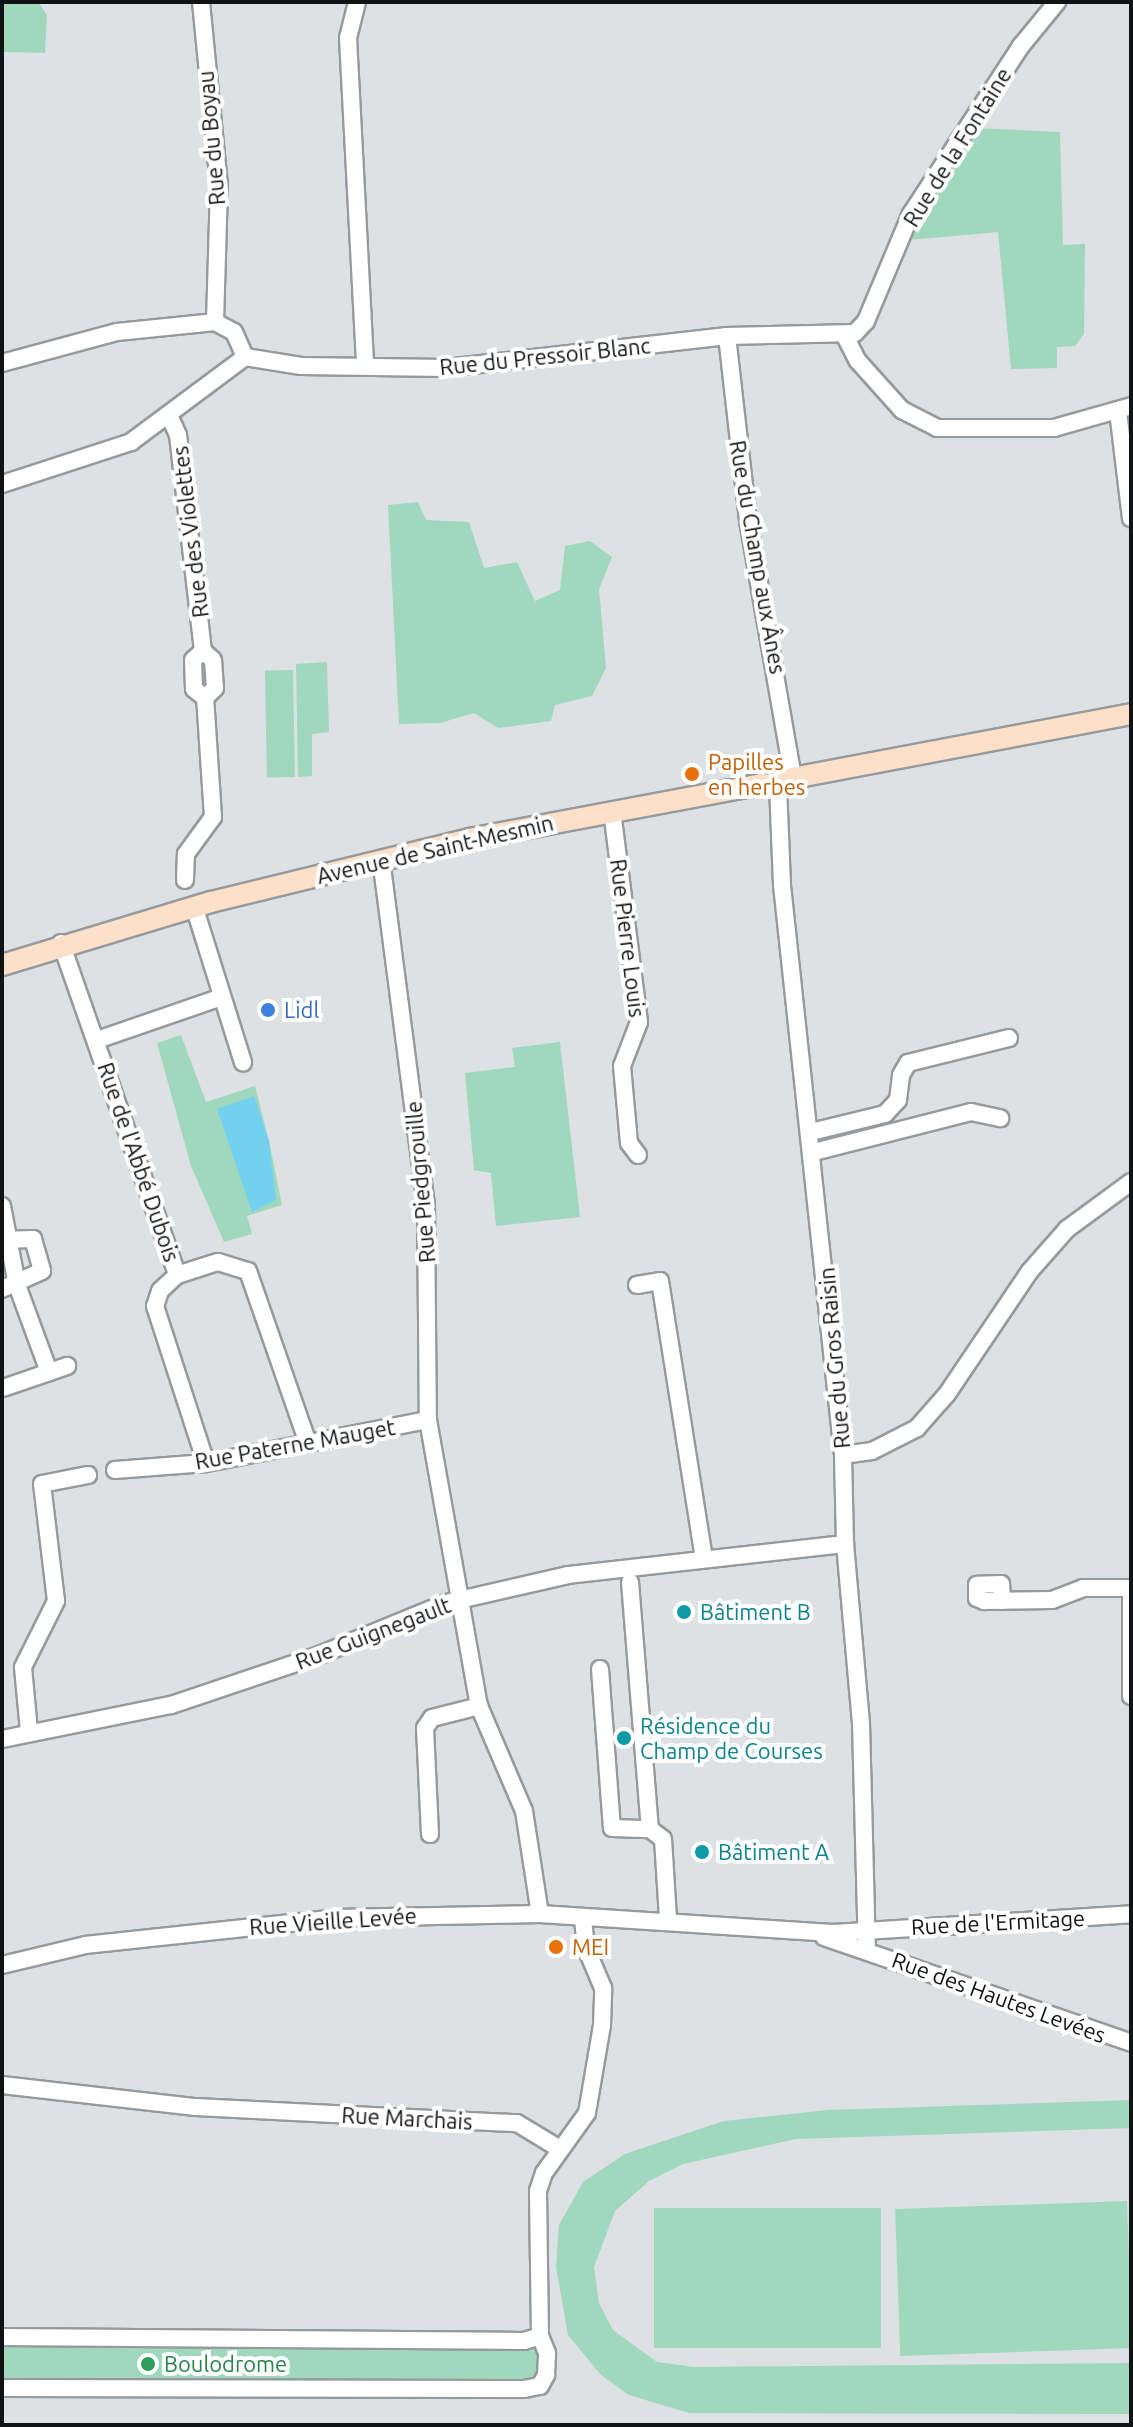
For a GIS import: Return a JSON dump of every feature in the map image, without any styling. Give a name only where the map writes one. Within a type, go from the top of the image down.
[{"type":"main road","name":"Avenue de Saint-Mesmin","points":[[2,965],[61,943],[381,859],[612,811],[786,782],[873,762],[1131,714]]},
{"type":"street","name":"Rue du Boyau","points":[[201,2],[219,187],[215,322]]},
{"type":"street","points":[[357,2],[348,38],[365,367]]},
{"type":"street","name":"Rue de la Fontaine","points":[[845,336],[866,321],[911,214],[1021,46],[1057,2]]},
{"type":"street","points":[[2,363],[130,329],[215,322],[234,332],[245,357],[123,446],[2,484]]},
{"type":"street","name":"Rue du Pressoir Blanc","points":[[245,357],[301,366],[446,368],[727,336],[845,336]]},
{"type":"street","name":"Rue du Champ aux Ânes","points":[[727,336],[748,520],[786,782]]},
{"type":"street","points":[[845,336],[858,361],[902,410],[937,428],[1054,428],[1124,409],[1131,518]]},
{"type":"street","name":"Rue des Violettes","points":[[169,415],[178,435],[203,651],[213,660],[215,688],[205,698],[213,817],[186,854],[185,880]]},
{"type":"street","name":"Rue du Gros Raisin","points":[[786,782],[782,885],[814,1152],[843,1455],[845,1544],[861,1724],[865,1930]]},
{"type":"street","name":"Rue Pierre Louis","points":[[612,811],[639,1022],[622,1066],[629,1143],[638,1155]]},
{"type":"street","name":"Rue Piedgrouille","points":[[381,859],[426,1205],[428,1420],[463,1599],[479,1706],[524,1811],[540,1914]]},
{"type":"street","points":[[194,906],[243,1062]]},
{"type":"street","name":"Rue de l'Abbé Dubois","points":[[61,943],[177,1275],[218,1262],[248,1271],[308,1443]]},
{"type":"street","points":[[97,1040],[222,997]]},
{"type":"street","points":[[811,1132],[885,1114],[898,1100],[903,1068],[908,1063],[1009,1038]]},
{"type":"street","points":[[814,1152],[971,1112],[1000,1118]]},
{"type":"street","points":[[843,1455],[872,1451],[917,1428],[947,1394],[1030,1271],[1067,1229],[1131,1182]]},
{"type":"street","points":[[2,1206],[10,1287],[49,1372]]},
{"type":"street","points":[[4,1238],[33,1239],[42,1271],[10,1287]]},
{"type":"street","points":[[177,1275],[160,1291],[155,1306],[206,1463]]},
{"type":"street","points":[[637,1285],[660,1281],[704,1558]]},
{"type":"street","points":[[3,1388],[67,1366]]},
{"type":"street","name":"Rue Paterne Mauget","points":[[115,1470],[206,1463],[428,1420]]},
{"type":"street","points":[[29,1731],[23,1667],[56,1601],[36,1494],[42,1484],[88,1475]]},
{"type":"street","name":"Rue Guignegault","points":[[2,1739],[29,1731],[171,1705],[463,1599],[568,1575],[845,1544]]},
{"type":"street","points":[[630,1582],[650,1829]]},
{"type":"street","points":[[1002,1601],[1052,1600],[1083,1588],[1131,1588],[1131,1696]]},
{"type":"street","points":[[600,1669],[612,1828],[650,1829],[663,1839],[668,1919]]},
{"type":"street","points":[[430,1834],[425,1728],[432,1718],[479,1706]]},
{"type":"street","name":"Rue Vieille Levée","points":[[2,1965],[85,1945],[201,1930],[336,1918],[540,1914],[668,1919],[804,1931],[865,1930]]},
{"type":"street","name":"Rue de l'Ermitage","points":[[865,1930],[1131,1914]]},
{"type":"street","points":[[2,2388],[524,2389],[540,2386],[546,2375],[547,2353],[540,2336],[538,2191],[560,2149],[587,2113],[602,2025],[603,1988],[586,1948],[583,1917]]},
{"type":"street","name":"Rue des Hautes Levées","points":[[865,1930],[867,1950]]},
{"type":"street","name":"Rue des Hautes Levées","points":[[804,1931],[867,1950],[1131,2043]]},
{"type":"street","name":"Rue Marchais","points":[[2,2085],[196,2107],[517,2123],[560,2149]]},
{"type":"street","points":[[2,2337],[524,2341],[540,2336]]},
{"type":"green space","points":[[2,2],[39,3],[47,15],[45,53],[3,52],[2,77]]},
{"type":"green space","points":[[974,128],[1060,132],[1063,245],[1085,244],[1084,334],[1075,346],[1057,347],[1057,368],[1011,369],[998,232],[909,240]]},
{"type":"green space","points":[[418,502],[426,520],[469,522],[484,568],[517,562],[535,601],[560,590],[565,546],[590,541],[612,557],[599,589],[606,668],[592,696],[555,705],[551,721],[498,728],[474,713],[440,723],[399,724],[388,505]]},
{"type":"green space","points":[[327,662],[329,732],[312,734],[312,776],[298,777],[296,664]]},
{"type":"green space","points":[[265,670],[293,670],[295,777],[267,777]]},
{"type":"green space","points":[[181,1035],[206,1102],[255,1086],[269,1141],[282,1205],[247,1216],[252,1234],[224,1242],[191,1166],[157,1043]]},
{"type":"green space","points":[[560,1042],[580,1217],[496,1226],[491,1173],[474,1170],[465,1073],[515,1067],[512,1048]]},
{"type":"green space","points":[[1131,2100],[1131,2128],[796,2139],[683,2164],[649,2181],[615,2211],[594,2267],[599,2303],[613,2330],[657,2362],[694,2367],[1131,2363],[1131,2414],[689,2413],[629,2395],[601,2375],[568,2335],[556,2267],[559,2225],[583,2182],[625,2154],[724,2121],[828,2110]]},
{"type":"green space","points":[[1127,2201],[1131,2348],[900,2356],[895,2209]]},
{"type":"green space","points":[[654,2208],[881,2208],[881,2348],[654,2348]]},
{"type":"green space","points":[[2,2346],[517,2347],[534,2349],[540,2356],[534,2381],[2,2381]]},
{"type":"water","points":[[254,1096],[269,1141],[276,1200],[252,1212],[217,1109]]},
{"type":"place","name":"Papilles en herbes","points":[[692,774]]},
{"type":"place","name":"Lidl","points":[[268,1010]]},
{"type":"place","name":"Bâtiment B","points":[[684,1612]]},
{"type":"place","name":"Résidence du Champ de Courses","points":[[624,1738]]},
{"type":"place","name":"Bâtiment A","points":[[702,1852]]},
{"type":"place","name":"MEI","points":[[556,1947]]},
{"type":"place","name":"Boulodrome","points":[[148,2364]]}]
